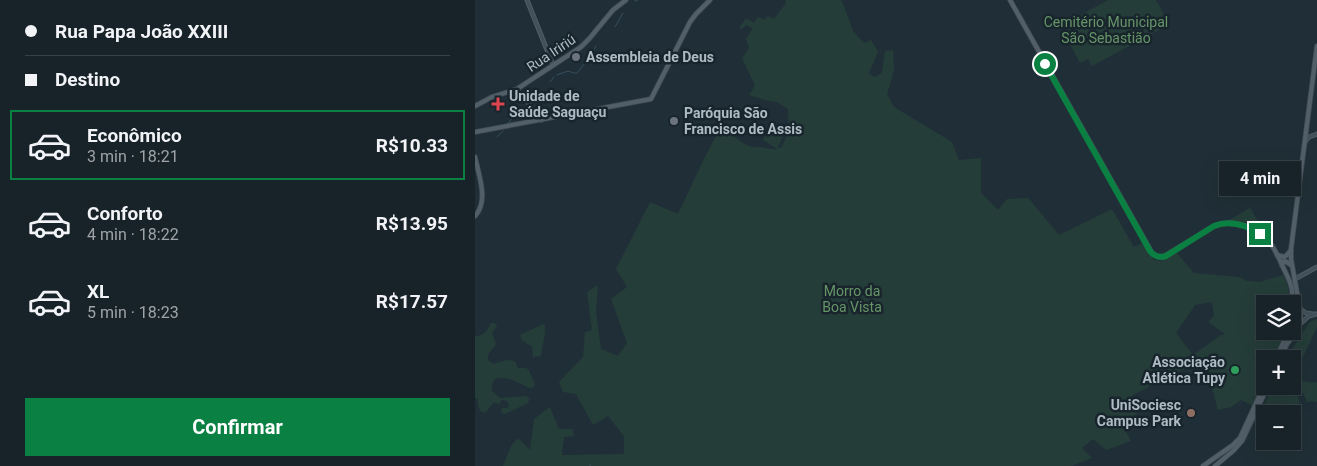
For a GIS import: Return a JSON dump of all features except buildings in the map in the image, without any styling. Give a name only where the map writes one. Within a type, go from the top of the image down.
[{"type":"main road","name":"Rua Iririú","points":[[475,106],[492,97],[517,89],[583,45],[613,10],[626,0]]},
{"type":"main road","points":[[475,132],[651,99],[690,22],[710,0]]},
{"type":"main road","points":[[1010,0],[1153,255],[1158,257],[1166,256],[1214,226],[1227,223],[1251,228],[1264,237],[1273,247],[1292,286],[1293,295]]},
{"type":"main road","points":[[1298,295],[1291,249],[1307,136],[1317,46]]},
{"type":"main road","points":[[475,158],[482,198],[481,208],[475,216]]},
{"type":"main road","points":[[1277,255],[1281,257],[1286,256],[1291,249]]},
{"type":"main road","points":[[1282,265],[1286,261],[1293,267]]},
{"type":"main road","points":[[1203,466],[1233,445],[1239,438],[1261,395]]},
{"type":"main road","points":[[1215,466],[1242,441],[1262,395]]},
{"type":"street","points":[[527,0],[553,65]]},
{"type":"street","points":[[517,89],[542,120]]},
{"type":"street","points":[[1307,136],[1317,134]]},
{"type":"street","points":[[1295,279],[1317,267]]},
{"type":"street","points":[[1301,310],[1306,313],[1317,314]]},
{"type":"street","points":[[1301,323],[1309,316],[1317,314]]},
{"type":"green space","name":"Morro da Boa Vista","points":[[785,0],[842,1],[853,31],[864,43],[871,40],[878,52],[869,73],[874,77],[882,73],[885,51],[893,50],[894,71],[887,94],[894,107],[952,142],[959,160],[981,158],[981,193],[998,210],[1007,199],[1028,198],[1059,235],[1112,209],[1134,247],[1143,243],[1156,261],[1160,261],[1176,252],[1194,273],[1239,277],[1247,281],[1260,282],[1283,275],[1287,282],[1288,295],[1256,295],[1256,340],[1282,340],[1277,350],[1256,350],[1256,395],[1258,395],[1253,406],[1241,400],[1231,407],[1218,410],[1210,380],[1202,360],[1131,396],[1137,414],[1121,423],[1131,441],[1106,450],[1093,439],[1082,448],[1092,458],[1071,466],[503,466],[511,446],[518,438],[530,450],[534,419],[550,407],[559,429],[573,429],[574,436],[564,437],[562,455],[624,454],[624,436],[608,416],[593,425],[576,394],[563,392],[559,382],[583,357],[585,332],[592,330],[587,292],[598,285],[596,312],[601,349],[618,356],[627,343],[611,299],[627,287],[616,269],[650,202],[678,214],[721,126],[747,145],[777,149],[763,140],[769,129],[783,137],[777,148],[782,147],[789,129],[788,109],[777,102],[749,95],[755,86],[742,58],[749,48],[746,39],[753,28],[746,25],[742,29],[739,28],[746,18],[754,23],[758,17],[765,20],[767,16],[774,19],[786,3]],"holes":[[[1212,302],[1214,316],[1208,322],[1225,334],[1193,355],[1176,333],[1195,305]]]},
{"type":"green space","name":"Cemitério Municipal São Sebastião","points":[[1108,0],[1156,0],[1169,23],[1092,66],[1088,59],[1080,63],[1064,33],[1068,31],[1064,24]]},
{"type":"green space","points":[[1250,208],[1262,229],[1261,231],[1247,224],[1229,221]]},
{"type":"green space","points":[[1317,319],[1317,327],[1301,358],[1301,350],[1292,350],[1298,340],[1301,340],[1301,336],[1310,322]]},
{"type":"green space","points":[[491,323],[495,323],[497,327],[492,332],[496,344],[489,353],[488,360],[493,364],[506,360],[515,361],[518,368],[529,370],[535,385],[533,388],[529,388],[506,378],[495,379],[492,383],[492,391],[500,398],[525,396],[530,398],[528,403],[505,414],[501,413],[502,408],[509,406],[506,401],[502,400],[499,404],[494,402],[485,413],[480,411],[478,399],[475,398],[475,336],[483,334]]},
{"type":"green space","points":[[543,324],[545,325],[545,333],[541,356],[533,357],[532,347],[522,340],[520,335]]},
{"type":"green space","points":[[1301,380],[1317,382],[1317,402],[1307,402],[1303,393],[1301,394]]},
{"type":"green space","points":[[1269,395],[1299,395],[1297,396],[1300,403],[1296,405],[1264,405]]},
{"type":"waterway","points":[[615,27],[623,13]]},
{"type":"waterway","points":[[557,75],[568,71],[577,73],[596,46]]},
{"type":"waterway","points":[[550,82],[554,77]]},
{"type":"waterway","points":[[507,124],[522,109]]},
{"type":"waterway","points":[[497,137],[503,131]]},
{"type":"place","name":"Assembleia de Deus","points":[[576,57]]},
{"type":"place","name":"Unidade de Saúde Saguaçu","points":[[498,104]]},
{"type":"place","name":"Paróquia São Francisco de Assis","points":[[674,121]]},
{"type":"place","name":"Associação Atlética Tupy","points":[[1235,370]]},
{"type":"place","name":"UniSociesc Campus Park","points":[[1191,413]]},
{"type":"route","points":[[1045,64],[1153,255],[1158,257],[1166,256],[1220,224],[1241,225],[1251,228],[1260,234]]}]
